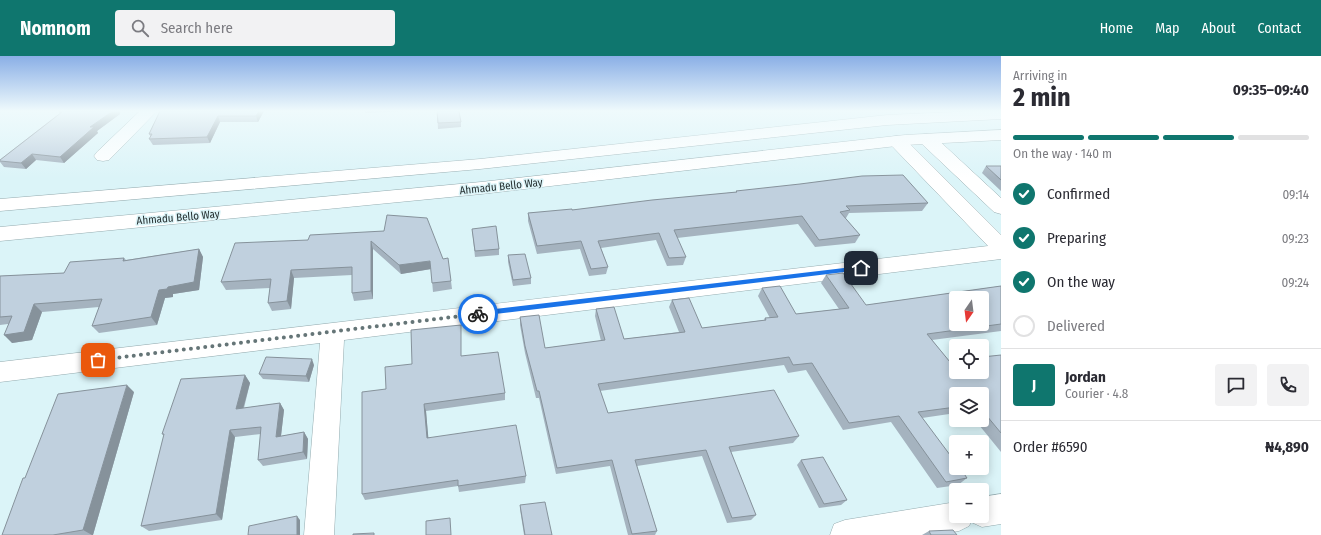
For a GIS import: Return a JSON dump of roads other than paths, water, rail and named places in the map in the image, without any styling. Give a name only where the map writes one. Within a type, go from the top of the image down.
[{"type":"main road","points":[[103,156],[126,133]]},
{"type":"main road","points":[[0,204],[480,164],[763,133]]},
{"type":"main road","name":"Ahmadu Bello Way","points":[[0,234],[481,188],[897,141],[1001,135]]},
{"type":"main road","points":[[927,139],[1001,208]]},
{"type":"main road","points":[[897,141],[1001,247]]},
{"type":"main road","points":[[1,374],[333,332],[1001,252]]},
{"type":"main road","points":[[319,535],[333,332]]},
{"type":"main road","points":[[989,511],[1001,509]]},
{"type":"main road","points":[[845,535],[949,518]]}]
